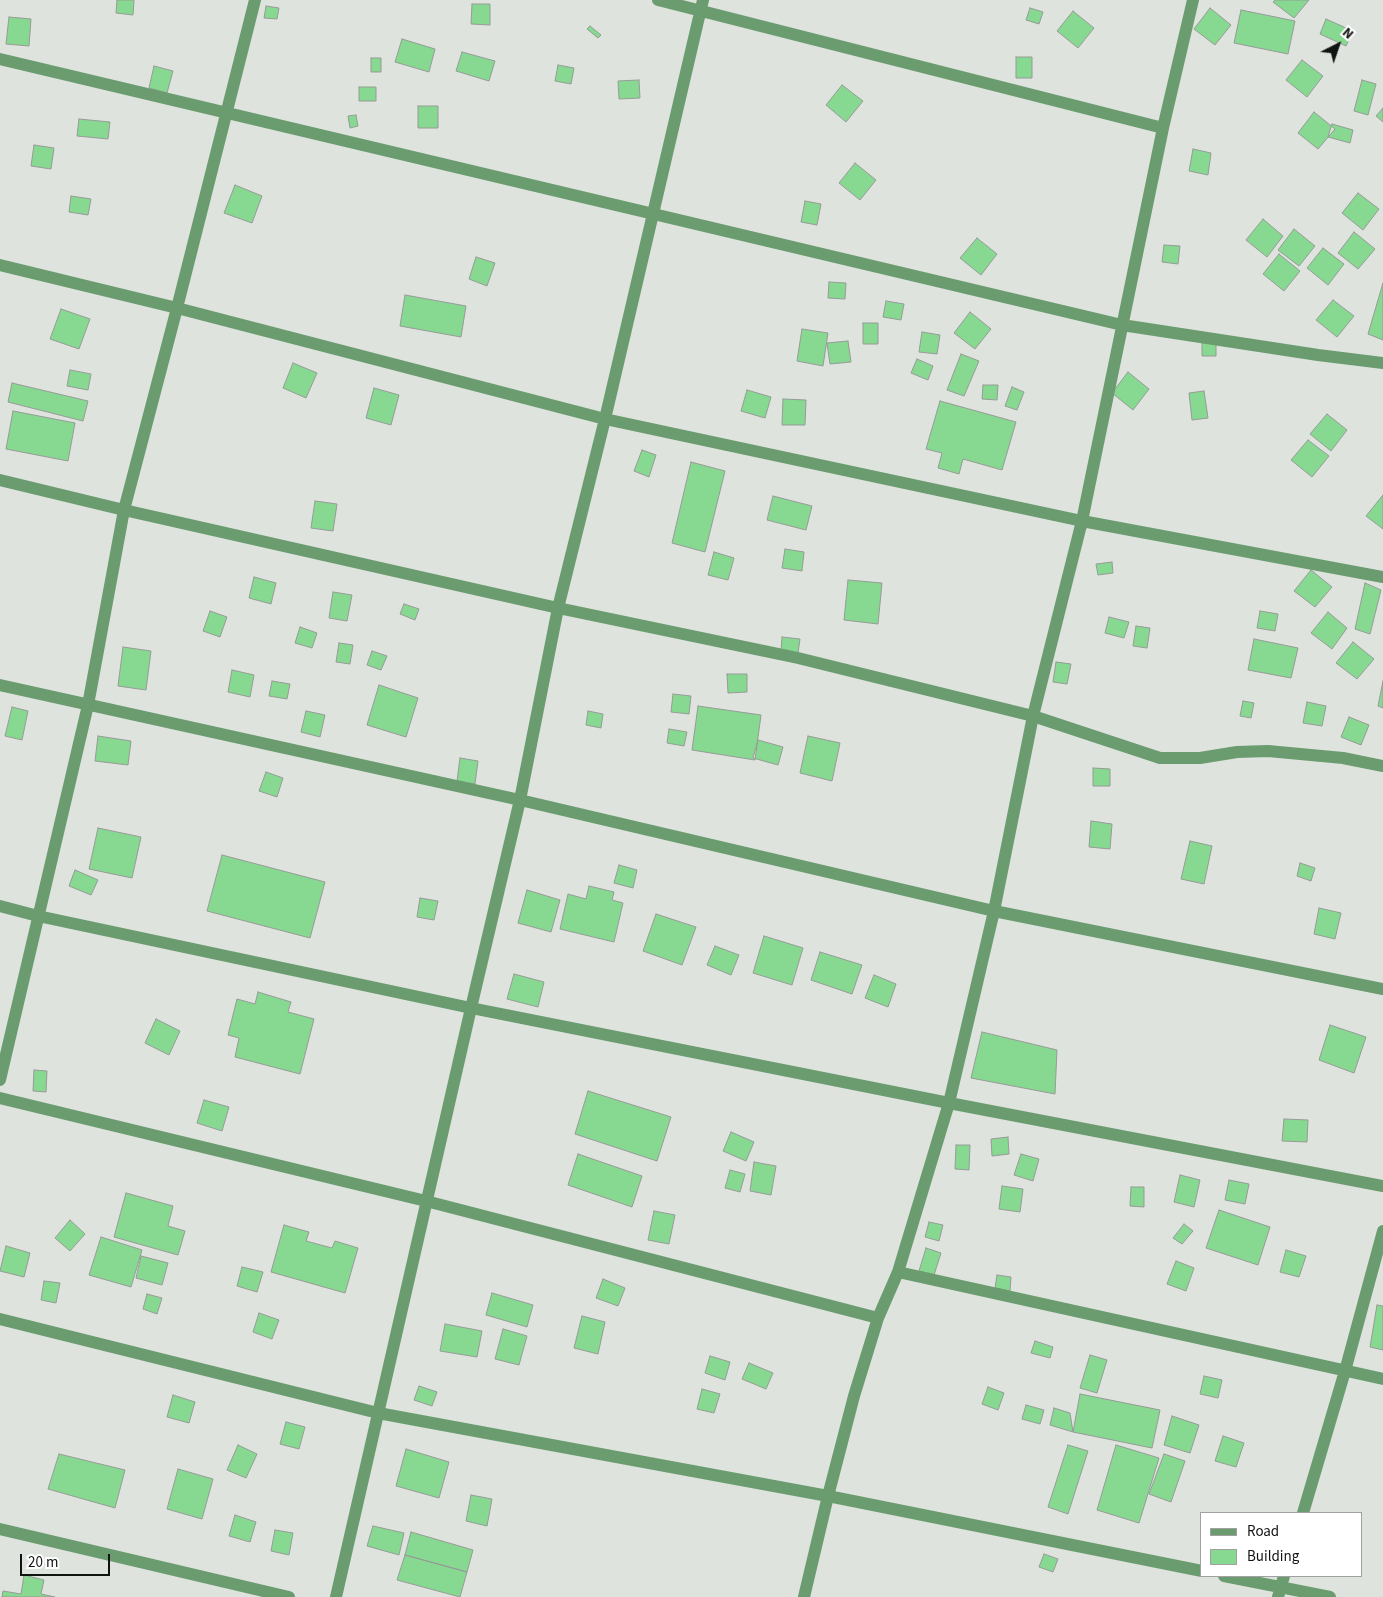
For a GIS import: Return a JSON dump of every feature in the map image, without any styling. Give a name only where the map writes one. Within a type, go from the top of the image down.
[{"type":"street","points":[[0,1080],[88,705],[124,510],[254,0]]},
{"type":"street","points":[[658,0],[702,5],[1163,128]]},
{"type":"street","points":[[804,1597],[854,1396],[878,1318],[898,1272],[949,1104],[994,911],[1033,716],[1082,521],[1163,128],[1193,0]]},
{"type":"street","points":[[336,1597],[520,800],[558,608],[605,419],[702,5]]},
{"type":"street","points":[[0,60],[1122,324],[1318,355],[1383,362]]},
{"type":"street","points":[[0,265],[177,308],[605,419],[1082,521],[1383,577]]},
{"type":"street","points":[[0,480],[124,510],[558,608],[798,658],[1033,716],[1160,758],[1200,758],[1237,752],[1268,751],[1343,758],[1383,766]]},
{"type":"street","points":[[0,685],[520,800],[994,911],[1383,989]]},
{"type":"street","points":[[0,906],[38,916],[471,1008],[949,1104],[1383,1186]]},
{"type":"street","points":[[0,1098],[426,1201],[878,1318]]},
{"type":"street","points":[[1303,1512],[1345,1371],[1383,1231]]},
{"type":"street","points":[[898,1272],[1383,1379]]},
{"type":"street","points":[[0,1319],[378,1412],[828,1496],[1200,1571]]},
{"type":"street","points":[[0,1529],[289,1597]]},
{"type":"street","points":[[1229,1577],[1330,1597]]},
{"type":"building","points":[[117,0],[134,0],[133,15],[116,13]]},
{"type":"building","points":[[1275,0],[1309,0],[1294,18],[1273,2]]},
{"type":"building","points":[[472,4],[490,4],[490,25],[471,24]]},
{"type":"building","points":[[266,6],[279,8],[277,19],[264,18]]},
{"type":"building","points":[[1030,8],[1043,12],[1039,24],[1026,20]]},
{"type":"building","points":[[1210,8],[1231,25],[1215,45],[1194,29]]},
{"type":"building","points":[[1241,10],[1295,21],[1288,54],[1234,43]]},
{"type":"building","points":[[1073,11],[1094,28],[1078,48],[1057,31]]},
{"type":"building","points":[[9,17],[31,19],[29,46],[6,44]]},
{"type":"building","points":[[1326,19],[1353,31],[1346,46],[1320,34]]},
{"type":"building","points":[[590,26],[601,35],[598,38],[587,29]]},
{"type":"building","points":[[402,39],[435,49],[429,72],[395,62]]},
{"type":"building","points":[[462,52],[495,61],[489,81],[456,71]]},
{"type":"building","points":[[1016,57],[1032,57],[1032,78],[1016,78]]},
{"type":"building","points":[[371,58],[381,58],[381,72],[371,72]]},
{"type":"building","points":[[1302,60],[1323,76],[1307,97],[1286,80]]},
{"type":"building","points":[[558,65],[574,68],[571,84],[555,81]]},
{"type":"building","points":[[154,66],[173,71],[167,93],[149,88]]},
{"type":"building","points":[[639,80],[640,98],[619,99],[618,81]]},
{"type":"building","points":[[1362,80],[1376,84],[1368,115],[1354,111]]},
{"type":"building","points":[[842,85],[863,101],[846,122],[826,105]]},
{"type":"building","points":[[359,87],[376,87],[376,101],[359,101]]},
{"type":"building","points":[[418,106],[438,106],[438,128],[418,128]]},
{"type":"building","points":[[1383,108],[1383,122],[1376,116]]},
{"type":"building","points":[[1314,112],[1335,129],[1318,149],[1298,133]]},
{"type":"building","points":[[356,115],[358,126],[350,128],[348,116]]},
{"type":"building","points":[[79,119],[110,122],[108,139],[77,136]]},
{"type":"building","points":[[1332,124],[1353,130],[1350,143],[1328,137]]},
{"type":"building","points":[[34,145],[54,148],[51,169],[31,166]]},
{"type":"building","points":[[1193,149],[1211,153],[1208,175],[1189,171]]},
{"type":"building","points":[[855,163],[876,180],[860,200],[839,183]]},
{"type":"building","points":[[235,185],[262,196],[252,223],[224,213]]},
{"type":"building","points":[[1358,193],[1379,209],[1363,230],[1342,213]]},
{"type":"building","points":[[71,196],[91,199],[88,215],[69,212]]},
{"type":"building","points":[[805,201],[821,204],[817,225],[801,222]]},
{"type":"building","points":[[1263,219],[1283,236],[1267,257],[1246,240]]},
{"type":"building","points":[[1294,229],[1315,246],[1299,266],[1278,250]]},
{"type":"building","points":[[1354,232],[1375,249],[1358,269],[1338,253]]},
{"type":"building","points":[[977,238],[997,254],[981,275],[960,258]]},
{"type":"building","points":[[1164,245],[1180,246],[1178,264],[1162,262]]},
{"type":"building","points":[[1323,248],[1344,264],[1328,285],[1307,268]]},
{"type":"building","points":[[1279,254],[1300,271],[1284,291],[1263,274]]},
{"type":"building","points":[[476,257],[495,263],[487,286],[469,279]]},
{"type":"building","points":[[829,282],[846,283],[845,299],[828,298]]},
{"type":"building","points":[[1383,283],[1383,340],[1368,334]]},
{"type":"building","points":[[405,295],[466,306],[461,337],[400,326]]},
{"type":"building","points":[[1333,300],[1354,316],[1337,337],[1316,320]]},
{"type":"building","points":[[886,301],[904,304],[901,320],[883,317]]},
{"type":"building","points":[[61,309],[90,319],[79,349],[50,339]]},
{"type":"building","points":[[970,312],[991,329],[975,349],[954,333]]},
{"type":"building","points":[[863,323],[878,323],[878,344],[863,344]]},
{"type":"building","points":[[802,329],[828,333],[823,366],[797,361]]},
{"type":"building","points":[[922,332],[940,335],[937,354],[919,352]]},
{"type":"building","points":[[848,341],[851,362],[830,364],[827,343]]},
{"type":"building","points":[[1202,341],[1216,341],[1216,356],[1202,356]]},
{"type":"building","points":[[961,354],[979,361],[964,396],[947,390]]},
{"type":"building","points":[[917,359],[933,366],[928,380],[911,373]]},
{"type":"building","points":[[293,363],[317,373],[306,398],[283,388]]},
{"type":"building","points":[[70,370],[91,374],[88,390],[67,386]]},
{"type":"building","points":[[1128,372],[1149,389],[1133,410],[1112,393]]},
{"type":"building","points":[[12,383],[88,401],[83,421],[8,402]]},
{"type":"building","points":[[983,385],[998,385],[997,400],[982,399]]},
{"type":"building","points":[[1012,387],[1024,392],[1017,410],[1005,406]]},
{"type":"building","points":[[374,388],[399,395],[391,425],[366,418]]},
{"type":"building","points":[[747,390],[771,397],[765,418],[741,411]]},
{"type":"building","points":[[1204,391],[1208,418],[1192,420],[1189,393]]},
{"type":"building","points":[[783,399],[806,400],[805,425],[782,425]]},
{"type":"building","points":[[940,401],[1016,422],[1002,470],[963,459],[959,474],[938,468],[942,453],[926,449]]},
{"type":"building","points":[[13,411],[75,423],[68,461],[6,449]]},
{"type":"building","points":[[1327,414],[1347,430],[1331,451],[1310,434]]},
{"type":"building","points":[[1308,440],[1329,456],[1312,477],[1291,460]]},
{"type":"building","points":[[642,450],[656,455],[649,477],[634,471]]},
{"type":"building","points":[[691,462],[725,471],[705,552],[672,543]]},
{"type":"building","points":[[1383,495],[1383,529],[1366,516]]},
{"type":"building","points":[[773,496],[812,506],[806,530],[767,520]]},
{"type":"building","points":[[315,501],[337,504],[333,531],[311,528]]},
{"type":"building","points":[[785,549],[804,552],[802,571],[782,568]]},
{"type":"building","points":[[714,552],[734,558],[728,580],[708,575]]},
{"type":"building","points":[[1112,562],[1113,573],[1098,575],[1096,564]]},
{"type":"building","points":[[1311,570],[1332,587],[1315,607],[1294,591]]},
{"type":"building","points":[[254,577],[276,583],[271,604],[249,598]]},
{"type":"building","points":[[848,580],[882,583],[878,624],[844,620]]},
{"type":"building","points":[[1365,583],[1381,590],[1370,634],[1355,629]]},
{"type":"building","points":[[333,592],[352,595],[347,621],[329,618]]},
{"type":"building","points":[[404,604],[419,609],[415,620],[400,614]]},
{"type":"building","points":[[210,611],[227,617],[220,637],[203,631]]},
{"type":"building","points":[[1260,611],[1278,614],[1275,631],[1257,628]]},
{"type":"building","points":[[1328,612],[1347,628],[1332,649],[1311,633]]},
{"type":"building","points":[[1109,617],[1129,622],[1124,638],[1105,633]]},
{"type":"building","points":[[1136,626],[1150,628],[1147,648],[1133,646]]},
{"type":"building","points":[[300,627],[317,633],[312,648],[295,643]]},
{"type":"building","points":[[782,637],[800,639],[798,653],[781,651]]},
{"type":"building","points":[[1254,639],[1298,648],[1291,678],[1248,670]]},
{"type":"building","points":[[1353,642],[1374,659],[1357,679],[1336,663]]},
{"type":"building","points":[[339,643],[353,645],[350,664],[336,662]]},
{"type":"building","points":[[123,647],[151,651],[146,690],[118,686]]},
{"type":"building","points":[[372,651],[387,656],[381,670],[367,665]]},
{"type":"building","points":[[1056,662],[1071,664],[1067,684],[1053,682]]},
{"type":"building","points":[[232,670],[254,675],[250,697],[228,692]]},
{"type":"building","points":[[727,674],[747,674],[747,692],[728,693]]},
{"type":"building","points":[[272,681],[290,684],[287,699],[269,696]]},
{"type":"building","points":[[1383,681],[1383,708],[1378,706]]},
{"type":"building","points":[[379,685],[418,698],[406,737],[367,725]]},
{"type":"building","points":[[673,694],[691,696],[689,714],[671,712]]},
{"type":"building","points":[[1243,701],[1254,703],[1251,718],[1240,716]]},
{"type":"building","points":[[1307,702],[1326,706],[1322,726],[1303,723]]},
{"type":"building","points":[[698,706],[761,715],[755,760],[692,750]]},
{"type":"building","points":[[12,707],[28,711],[22,740],[5,736]]},
{"type":"building","points":[[306,711],[325,715],[320,737],[301,732]]},
{"type":"building","points":[[588,711],[603,714],[601,728],[586,725]]},
{"type":"building","points":[[1349,717],[1369,725],[1361,745],[1341,737]]},
{"type":"building","points":[[669,729],[687,732],[684,746],[667,743]]},
{"type":"building","points":[[98,736],[131,741],[128,765],[95,761]]},
{"type":"building","points":[[808,736],[840,743],[832,781],[800,773]]},
{"type":"building","points":[[758,740],[783,747],[778,765],[753,758]]},
{"type":"building","points":[[460,758],[478,761],[475,784],[457,781]]},
{"type":"building","points":[[1093,768],[1110,769],[1110,786],[1093,786]]},
{"type":"building","points":[[266,772],[283,778],[277,797],[259,791]]},
{"type":"building","points":[[1091,821],[1112,824],[1110,849],[1089,847]]},
{"type":"building","points":[[98,828],[141,837],[132,878],[89,869]]},
{"type":"building","points":[[1190,841],[1212,846],[1204,884],[1181,879]]},
{"type":"building","points":[[222,855],[325,882],[310,938],[207,911]]},
{"type":"building","points":[[1300,863],[1315,868],[1311,881],[1297,876]]},
{"type":"building","points":[[619,865],[637,870],[633,888],[614,883]]},
{"type":"building","points":[[75,870],[98,880],[91,895],[69,886]]},
{"type":"building","points":[[589,886],[614,892],[612,900],[623,903],[614,942],[560,929],[568,894],[586,899]]},
{"type":"building","points":[[527,890],[560,900],[551,932],[518,923]]},
{"type":"building","points":[[420,898],[438,901],[434,920],[417,917]]},
{"type":"building","points":[[1319,908],[1341,913],[1335,939],[1314,934]]},
{"type":"building","points":[[656,914],[696,927],[682,965],[643,951]]},
{"type":"building","points":[[764,936],[803,948],[792,985],[753,973]]},
{"type":"building","points":[[715,946],[739,955],[731,975],[707,965]]},
{"type":"building","points":[[820,952],[862,965],[852,994],[811,980]]},
{"type":"building","points":[[514,974],[544,982],[538,1007],[507,999]]},
{"type":"building","points":[[874,975],[896,984],[888,1007],[865,998]]},
{"type":"building","points":[[258,992],[291,1002],[288,1012],[314,1019],[300,1074],[235,1057],[239,1038],[228,1035],[237,999],[255,1004]]},
{"type":"building","points":[[156,1019],[180,1031],[169,1055],[145,1043]]},
{"type":"building","points":[[1330,1025],[1366,1037],[1354,1073],[1319,1060]]},
{"type":"building","points":[[982,1032],[1057,1050],[1055,1094],[971,1078]]},
{"type":"building","points":[[34,1070],[47,1071],[46,1092],[33,1091]]},
{"type":"building","points":[[588,1091],[671,1117],[657,1161],[575,1134]]},
{"type":"building","points":[[204,1100],[229,1107],[222,1131],[197,1123]]},
{"type":"building","points":[[1284,1119],[1308,1120],[1307,1142],[1282,1141]]},
{"type":"building","points":[[731,1132],[754,1142],[746,1161],[723,1151]]},
{"type":"building","points":[[1008,1137],[1009,1154],[992,1156],[991,1139]]},
{"type":"building","points":[[956,1145],[970,1145],[969,1170],[955,1169]]},
{"type":"building","points":[[578,1154],[642,1176],[632,1207],[568,1185]]},
{"type":"building","points":[[1021,1154],[1039,1159],[1033,1181],[1014,1175]]},
{"type":"building","points":[[754,1162],[776,1166],[771,1195],[750,1191]]},
{"type":"building","points":[[730,1170],[745,1174],[740,1192],[725,1188]]},
{"type":"building","points":[[1180,1175],[1200,1180],[1194,1207],[1174,1202]]},
{"type":"building","points":[[1229,1180],[1249,1184],[1245,1204],[1225,1200]]},
{"type":"building","points":[[1002,1186],[1023,1189],[1020,1212],[999,1209]]},
{"type":"building","points":[[1131,1187],[1144,1187],[1144,1207],[1130,1206]]},
{"type":"building","points":[[126,1193],[173,1206],[168,1226],[185,1231],[178,1255],[114,1237]]},
{"type":"building","points":[[1219,1210],[1270,1227],[1258,1265],[1206,1248]]},
{"type":"building","points":[[654,1211],[675,1215],[669,1244],[648,1240]]},
{"type":"building","points":[[70,1220],[85,1234],[70,1251],[55,1238]]},
{"type":"building","points":[[929,1222],[943,1225],[939,1241],[925,1237]]},
{"type":"building","points":[[1184,1224],[1193,1231],[1182,1244],[1173,1238]]},
{"type":"building","points":[[284,1225],[309,1232],[306,1241],[332,1248],[335,1241],[358,1248],[345,1293],[271,1272]]},
{"type":"building","points":[[101,1237],[142,1250],[131,1287],[89,1275]]},
{"type":"building","points":[[6,1246],[30,1253],[24,1277],[0,1271]]},
{"type":"building","points":[[926,1248],[941,1253],[934,1275],[919,1271]]},
{"type":"building","points":[[1286,1250],[1306,1256],[1299,1277],[1280,1272]]},
{"type":"building","points":[[141,1256],[168,1263],[162,1285],[136,1278]]},
{"type":"building","points":[[1176,1261],[1194,1268],[1186,1291],[1167,1284]]},
{"type":"building","points":[[242,1267],[263,1272],[257,1292],[237,1286]]},
{"type":"building","points":[[997,1275],[1011,1277],[1010,1291],[995,1288]]},
{"type":"building","points":[[603,1279],[625,1288],[618,1306],[596,1298]]},
{"type":"building","points":[[44,1281],[60,1283],[56,1303],[41,1300]]},
{"type":"building","points":[[492,1293],[533,1305],[527,1327],[486,1315]]},
{"type":"building","points":[[147,1294],[162,1298],[157,1314],[143,1309]]},
{"type":"building","points":[[1377,1305],[1383,1306],[1383,1350],[1370,1347]]},
{"type":"building","points":[[259,1313],[279,1320],[272,1339],[253,1332]]},
{"type":"building","points":[[582,1316],[605,1322],[598,1354],[574,1348]]},
{"type":"building","points":[[445,1324],[482,1331],[477,1357],[440,1351]]},
{"type":"building","points":[[503,1329],[527,1336],[519,1365],[495,1359]]},
{"type":"building","points":[[1035,1341],[1053,1347],[1050,1358],[1031,1353]]},
{"type":"building","points":[[1090,1355],[1107,1360],[1097,1393],[1080,1388]]},
{"type":"building","points":[[710,1356],[730,1362],[725,1380],[705,1373]]},
{"type":"building","points":[[749,1363],[773,1373],[766,1389],[742,1379]]},
{"type":"building","points":[[1204,1376],[1222,1380],[1218,1398],[1200,1394]]},
{"type":"building","points":[[419,1386],[437,1392],[432,1406],[414,1400]]},
{"type":"building","points":[[988,1387],[1004,1393],[998,1410],[982,1404]]},
{"type":"building","points":[[702,1389],[720,1394],[714,1413],[697,1409]]},
{"type":"building","points":[[1080,1394],[1160,1410],[1152,1448],[1073,1432]]},
{"type":"building","points":[[173,1395],[195,1402],[189,1423],[167,1417]]},
{"type":"building","points":[[1026,1405],[1044,1410],[1040,1424],[1022,1419]]},
{"type":"building","points":[[1054,1408],[1070,1413],[1073,1432],[1050,1425]]},
{"type":"building","points":[[1172,1416],[1199,1425],[1190,1453],[1164,1445]]},
{"type":"building","points":[[286,1422],[305,1427],[299,1449],[280,1444]]},
{"type":"building","points":[[1223,1436],[1244,1443],[1236,1467],[1215,1461]]},
{"type":"building","points":[[238,1445],[257,1454],[246,1478],[227,1470]]},
{"type":"building","points":[[1068,1445],[1088,1451],[1068,1514],[1048,1507]]},
{"type":"building","points":[[1116,1445],[1159,1458],[1139,1523],[1097,1510]]},
{"type":"building","points":[[406,1449],[449,1462],[439,1498],[396,1486]]},
{"type":"building","points":[[59,1454],[125,1470],[115,1508],[48,1489]]},
{"type":"building","points":[[1164,1454],[1185,1461],[1171,1502],[1149,1494]]},
{"type":"building","points":[[178,1469],[213,1479],[202,1519],[167,1509]]},
{"type":"building","points":[[471,1495],[492,1499],[487,1526],[466,1521]]},
{"type":"building","points":[[235,1515],[256,1522],[250,1542],[229,1536]]},
{"type":"building","points":[[373,1526],[404,1533],[399,1555],[367,1546]]},
{"type":"building","points":[[275,1530],[293,1533],[289,1555],[271,1551]]},
{"type":"building","points":[[411,1532],[473,1550],[467,1572],[405,1555]]},
{"type":"building","points":[[1044,1554],[1058,1559],[1053,1572],[1039,1567]]},
{"type":"building","points":[[405,1555],[467,1572],[460,1597],[397,1580]]},
{"type":"building","points":[[24,1575],[44,1580],[41,1594],[55,1597],[2,1597],[3,1591],[21,1594]]}]
